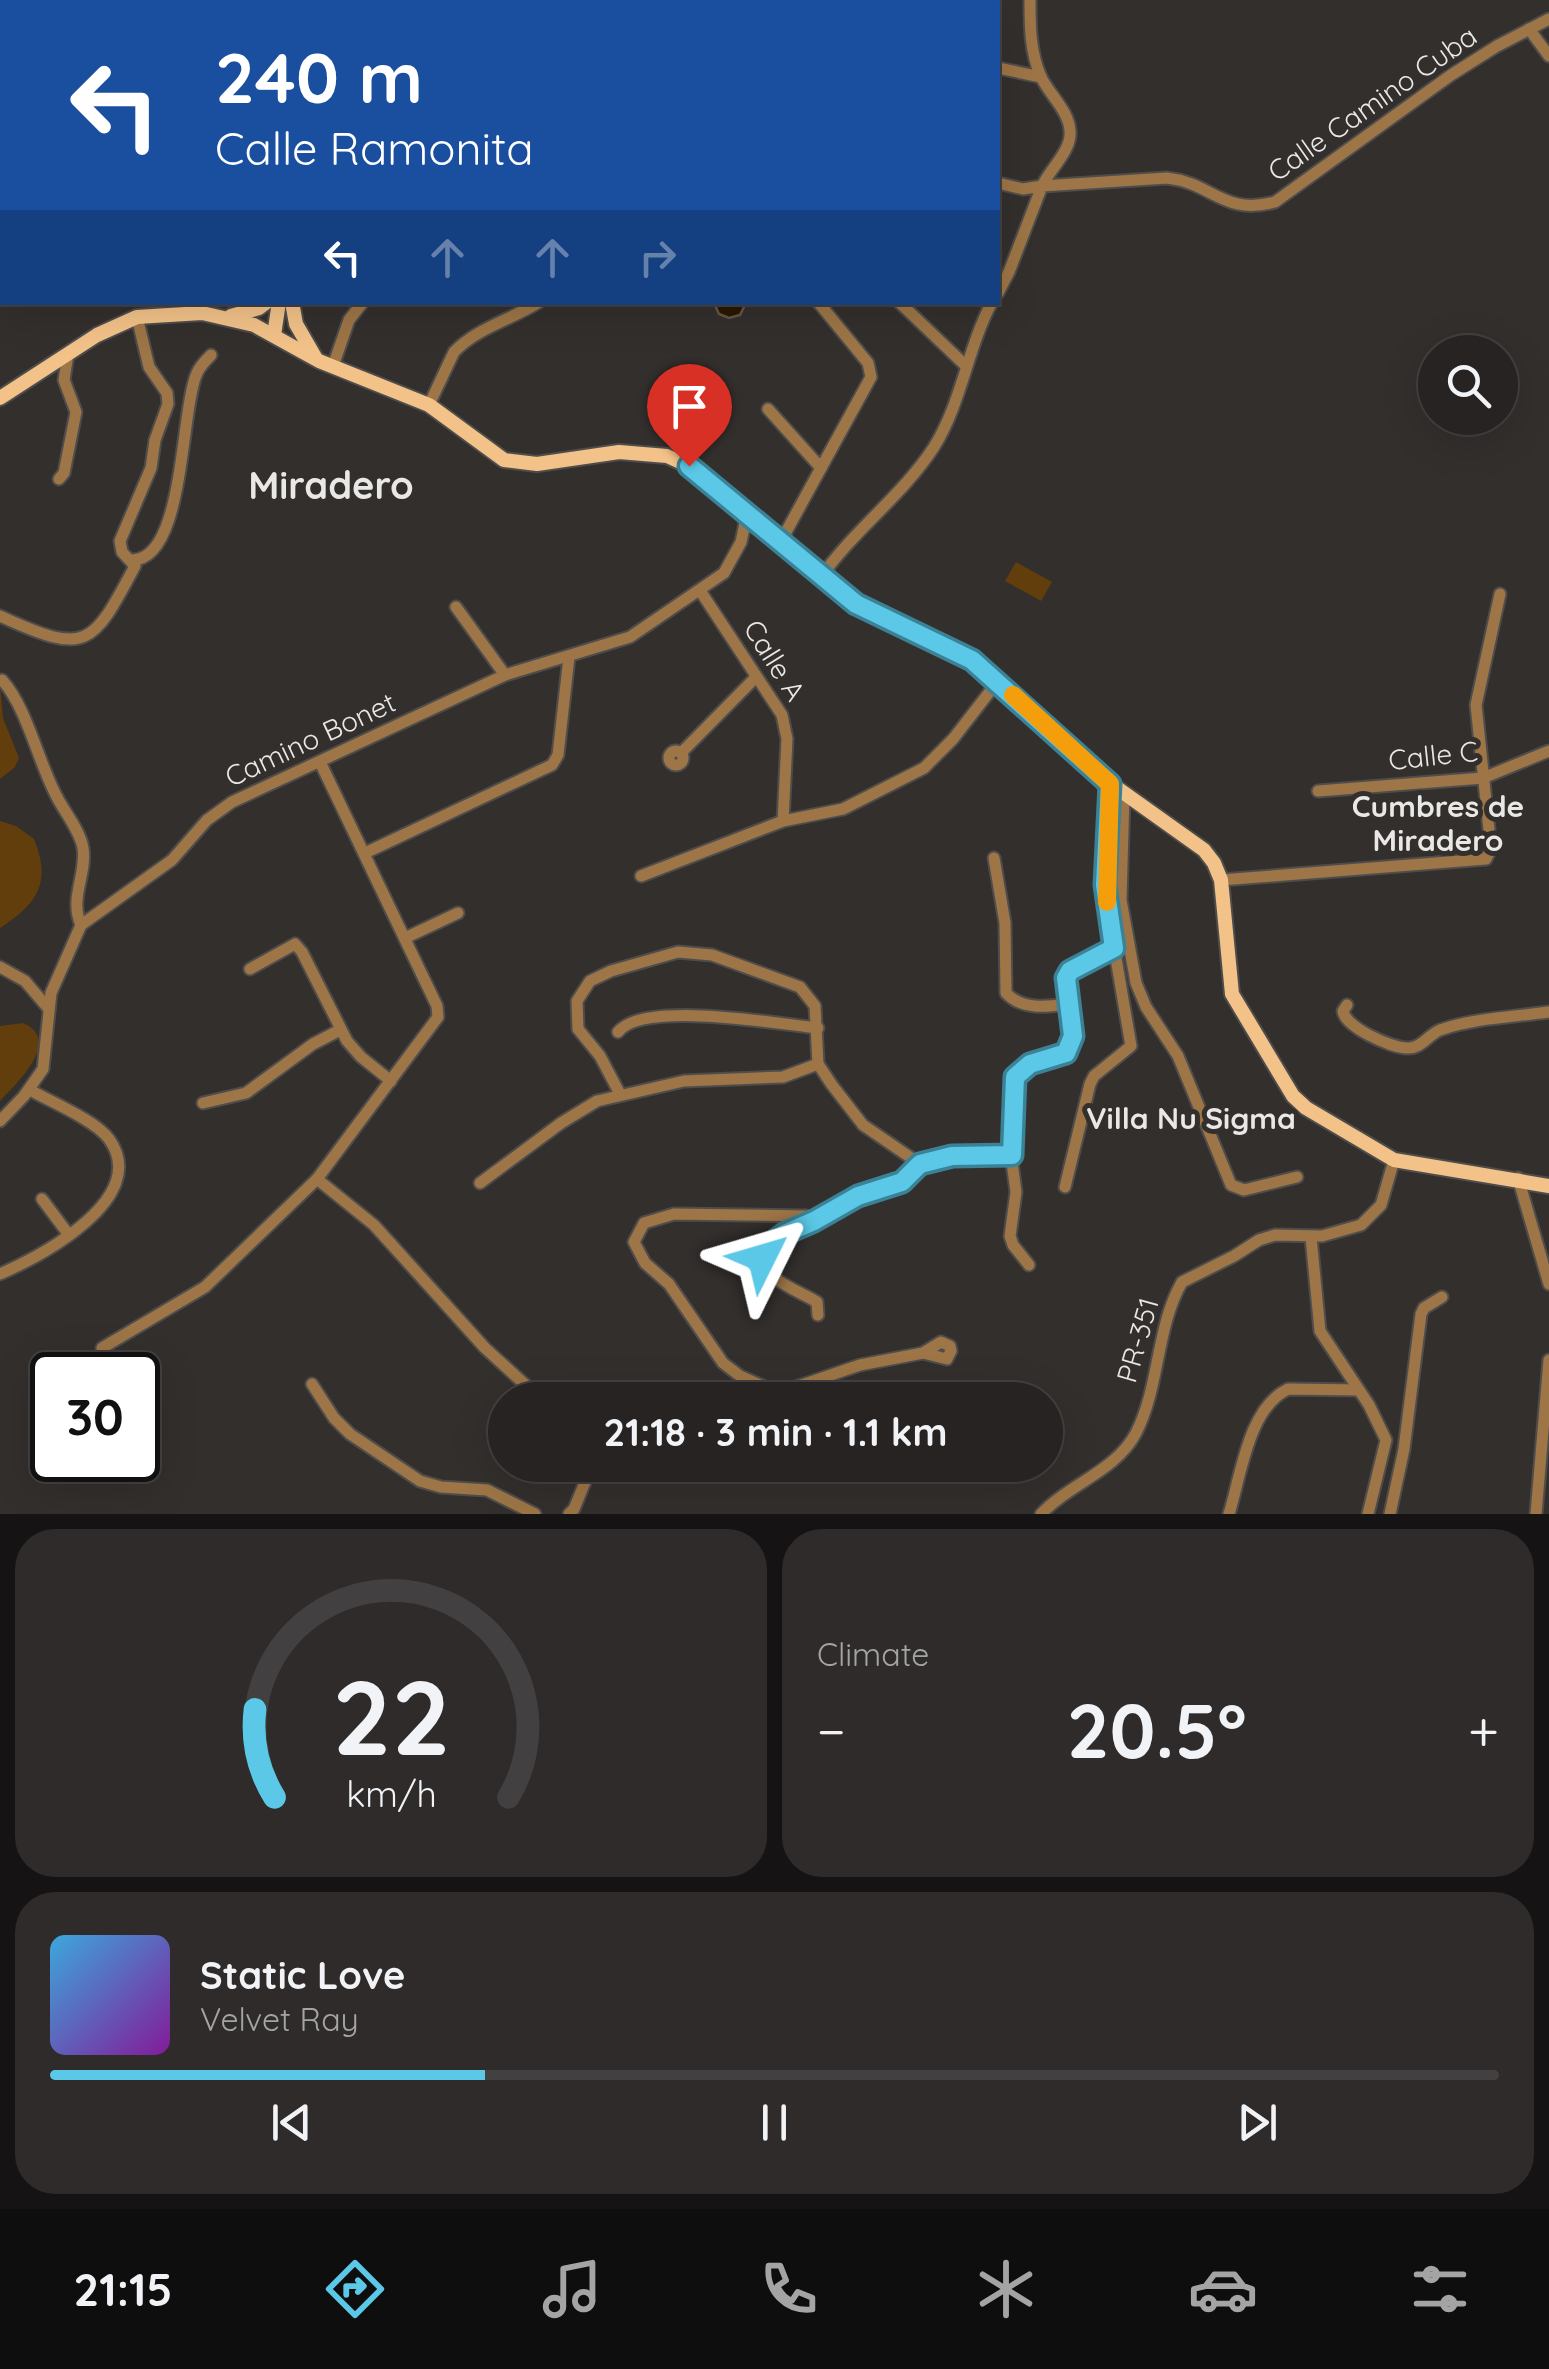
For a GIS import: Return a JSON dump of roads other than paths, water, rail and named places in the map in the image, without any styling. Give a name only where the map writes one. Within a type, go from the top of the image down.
[{"type":"main road","points":[[227,317],[262,305]]},
{"type":"main road","points":[[278,337],[279,305]]},
{"type":"main road","points":[[278,337],[289,305]]},
{"type":"main road","points":[[291,305],[296,324],[326,364]]},
{"type":"main road","points":[[0,398],[97,336],[147,312],[202,313],[227,317],[278,337],[326,364],[430,405],[504,460],[537,464],[619,452],[666,456],[702,474],[856,604],[972,660],[1110,784],[1204,850],[1221,880],[1232,994],[1276,1073],[1306,1108],[1394,1160],[1549,1186]]},
{"type":"street","points":[[1000,289],[1042,186],[1065,150],[1071,132],[1064,113],[1041,78],[1030,42],[1030,0]]},
{"type":"street","name":"Calle Camino Cuba","points":[[1000,183],[1023,189],[1167,178],[1180,179],[1245,207],[1276,202],[1450,75],[1549,19]]},
{"type":"street","points":[[1529,29],[1549,56]]},
{"type":"street","points":[[1000,68],[1041,78]]},
{"type":"street","points":[[326,364],[361,305]]},
{"type":"street","points":[[430,405],[460,345],[480,330],[534,305]]},
{"type":"street","points":[[780,542],[872,372],[820,305]]},
{"type":"street","points":[[902,305],[965,365]]},
{"type":"street","points":[[822,577],[843,546],[888,502],[934,447],[991,305]]},
{"type":"street","points":[[0,616],[47,636],[88,636],[98,629],[132,572],[134,566],[122,552],[120,542],[151,468],[155,440],[168,404],[164,388],[152,373],[147,312]]},
{"type":"street","points":[[59,478],[64,473],[76,412],[64,380],[68,354]]},
{"type":"street","points":[[131,560],[144,559],[164,536],[180,472],[184,425],[194,384],[211,354]]},
{"type":"street","points":[[768,409],[821,468]]},
{"type":"street","name":"Camino Bonet","points":[[81,925],[172,860],[207,820],[232,802],[505,675],[630,637],[724,574],[747,514]]},
{"type":"street","name":"Calle A","points":[[702,592],[782,715],[786,730],[784,821]]},
{"type":"street","points":[[1221,880],[1486,859],[1491,848],[1476,705],[1500,594]]},
{"type":"street","points":[[456,607],[505,675]]},
{"type":"street","points":[[366,854],[552,765],[558,755],[570,657]]},
{"type":"street","points":[[681,753],[756,676]]},
{"type":"street","points":[[0,1121],[30,1090],[43,1069],[51,993],[81,925],[75,912],[83,858],[80,837],[46,776],[17,701],[2,680]]},
{"type":"street","points":[[641,876],[784,821],[842,808],[924,768],[998,681]]},
{"type":"street","name":"Calle C","points":[[1318,791],[1483,778],[1549,752]]},
{"type":"street","points":[[102,1348],[205,1287],[317,1179],[436,1022],[439,1012],[406,938],[320,762]]},
{"type":"street","points":[[1065,1187],[1090,1084],[1094,1076],[1131,1046],[1105,885],[1110,784]]},
{"type":"street","points":[[1124,795],[1121,900],[1136,984],[1178,1056],[1231,1185],[1244,1190],[1297,1177]]},
{"type":"street","points":[[994,858],[1005,923],[1006,993],[1018,1003],[1030,1006],[1068,1004]]},
{"type":"street","points":[[406,938],[458,913]]},
{"type":"street","points":[[250,970],[295,944],[340,1030],[361,1057],[391,1081]]},
{"type":"street","points":[[1029,1265],[1010,1236],[1016,1192],[1012,1155],[1015,1077],[1030,1064],[1060,1056],[1070,1048],[1073,1036],[1064,984],[1068,974],[1114,948]]},
{"type":"street","points":[[620,1094],[600,1056],[578,1029],[577,1001],[590,982],[611,971],[678,952],[712,955],[800,987],[815,1006],[818,1064],[863,1124],[920,1164]]},
{"type":"street","points":[[0,966],[24,981],[48,1008]]},
{"type":"street","points":[[1347,1005],[1344,1019],[1352,1027],[1404,1049],[1458,1025],[1549,1012]]},
{"type":"street","points":[[618,1032],[628,1023],[680,1016],[818,1028]]},
{"type":"street","points":[[203,1103],[246,1093],[313,1044],[340,1030]]},
{"type":"street","points":[[480,1183],[587,1106],[620,1094],[684,1081],[783,1077],[818,1064]]},
{"type":"street","points":[[0,1274],[24,1264],[96,1213],[111,1194],[118,1174],[115,1152],[101,1130],[30,1090]]},
{"type":"street","points":[[818,1314],[817,1302],[773,1277],[762,1258],[774,1240],[858,1196],[902,1182],[920,1164],[952,1156],[1012,1155]]},
{"type":"street","name":"PR-351","points":[[1040,1514],[1110,1463],[1136,1433],[1182,1282],[1259,1240],[1351,1230],[1381,1205],[1394,1160]]},
{"type":"street","points":[[1518,1178],[1549,1284]]},
{"type":"street","points":[[317,1179],[374,1225],[486,1348],[523,1382]]},
{"type":"street","points":[[42,1199],[69,1235]]},
{"type":"street","points":[[814,1221],[806,1216],[674,1214],[644,1223],[634,1242],[640,1255],[669,1284],[723,1363],[767,1388],[783,1390],[860,1365],[923,1354]]},
{"type":"street","points":[[1311,1237],[1320,1331],[1386,1440],[1368,1514]]},
{"type":"street","points":[[1390,1514],[1405,1444],[1421,1314],[1442,1297]]},
{"type":"street","points":[[1536,1514],[1549,1360]]},
{"type":"street","points":[[312,1384],[334,1418],[350,1434],[420,1481],[441,1487],[486,1490],[535,1514]]},
{"type":"street","points":[[1230,1514],[1255,1428],[1281,1392],[1359,1390]]},
{"type":"street","points":[[1386,1440],[1405,1444]]},
{"type":"street","points":[[568,1514],[585,1482]]},
{"type":"district","name":"Miradero","points":[[331,485]]},
{"type":"district","name":"Cumbres de Miradero","points":[[1438,823]]},
{"type":"district","name":"Villa Nu Sigma","points":[[1191,1118]]}]
